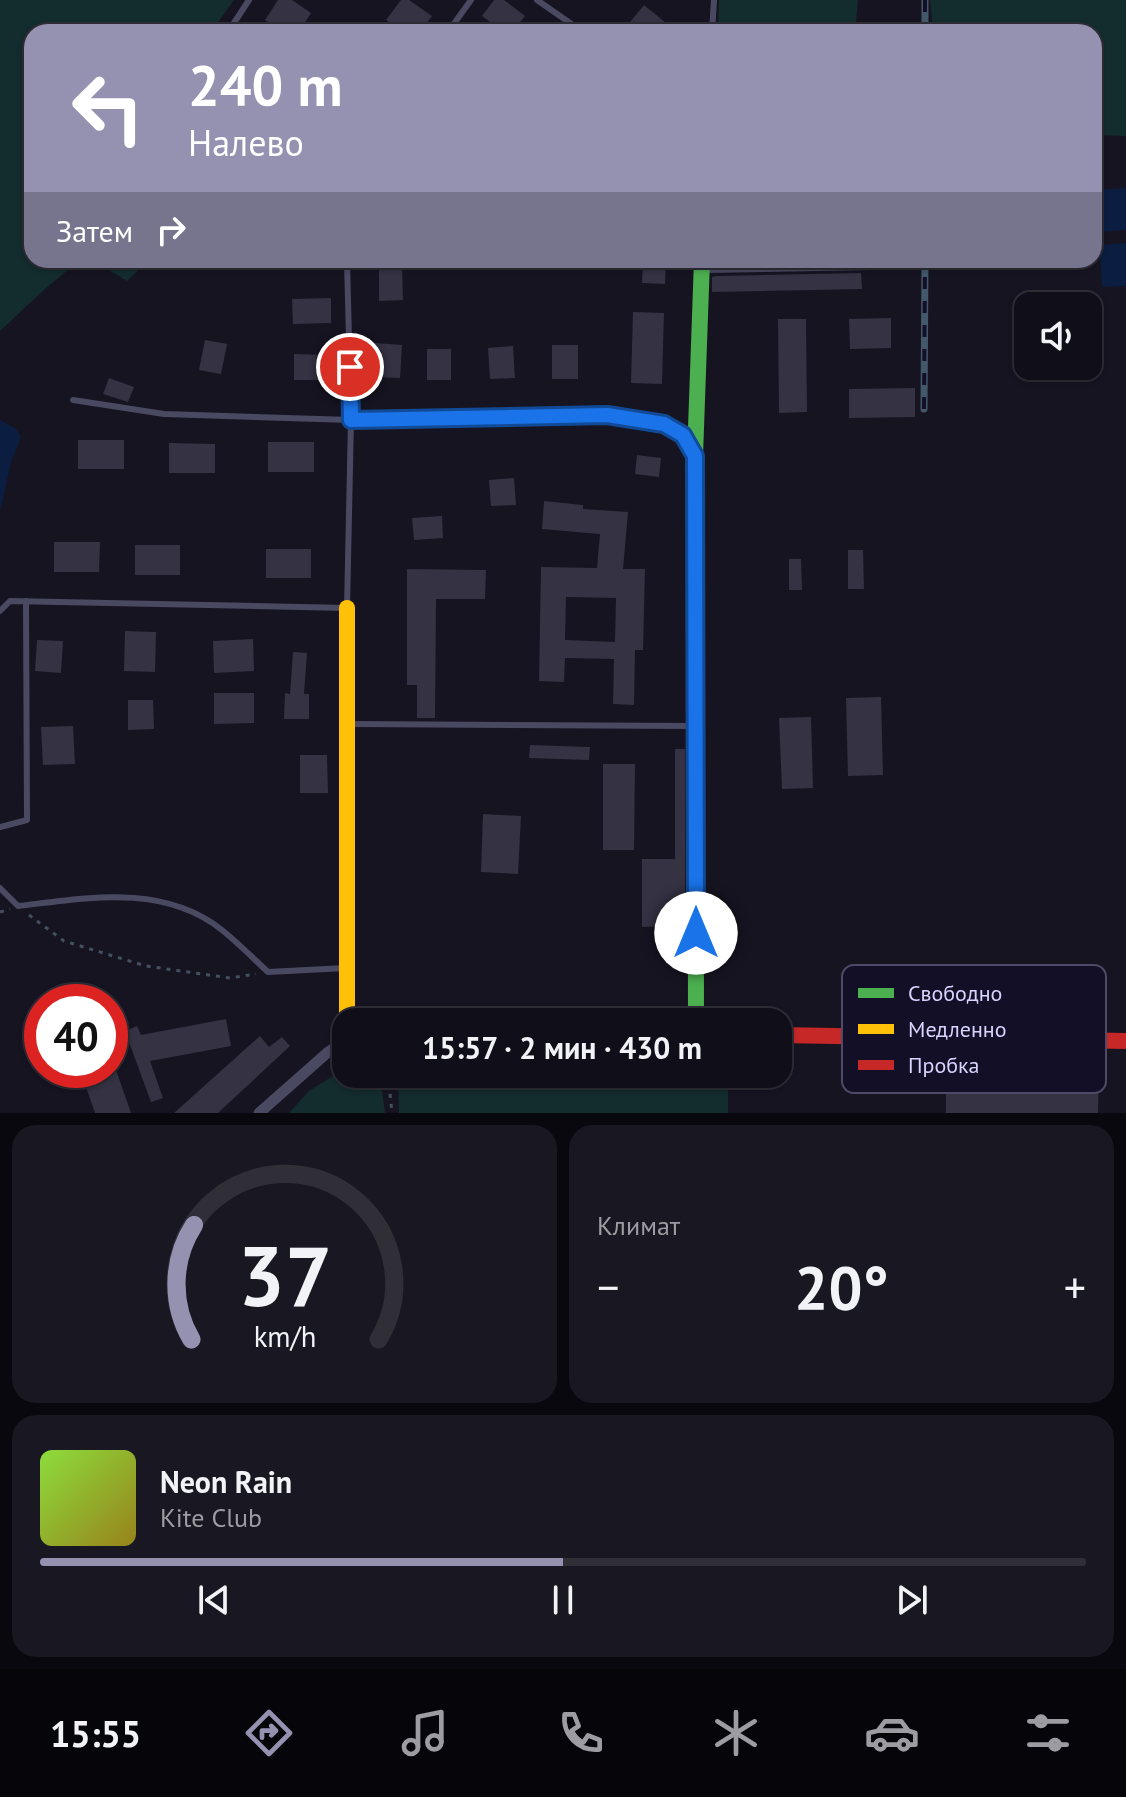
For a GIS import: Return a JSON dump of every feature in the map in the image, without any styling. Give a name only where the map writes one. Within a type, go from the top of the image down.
[{"type":"street","points":[[696,1008],[695,456],[701,268]]},
{"type":"street","points":[[346,1008],[347,608]]},
{"type":"street","points":[[792,1035],[842,1036]]},
{"type":"street","points":[[1106,1041],[1126,1041]]},
{"type":"street","points":[[259,1113],[332,1050]]},
{"type":"lane","points":[[233,24],[249,0]]},
{"type":"lane","points":[[454,24],[471,0]]},
{"type":"lane","points":[[537,0],[572,24]]},
{"type":"lane","points":[[712,24],[714,0]]},
{"type":"lane","points":[[0,611],[10,601],[347,608],[351,420],[347,268]]},
{"type":"lane","points":[[73,400],[164,414],[351,420],[607,415],[664,424],[683,435],[695,456]]},
{"type":"lane","points":[[0,827],[27,820],[26,601]]},
{"type":"lane","points":[[349,724],[695,726]]},
{"type":"lane","points":[[0,888],[18,906],[120,896],[170,902],[220,928],[268,972],[345,968]]},
{"type":"path","points":[[0,912],[18,906],[64,941],[146,966],[230,978],[268,972]]},
{"type":"path","points":[[389,1088],[392,1113]]},
{"type":"green space","points":[[0,0],[234,0],[217,24],[24,24],[24,268],[70,268],[0,331]]},
{"type":"green space","points":[[719,0],[858,0],[856,24],[718,24]]},
{"type":"green space","points":[[930,0],[1126,0],[1126,136],[1102,135],[1102,24],[932,24]]},
{"type":"green space","points":[[105,268],[140,268],[127,281]]},
{"type":"green space","points":[[332,1077],[332,1088],[382,1088],[385,1113],[289,1113],[309,1091]]},
{"type":"green space","points":[[398,1088],[728,1088],[728,1113],[399,1113]]},
{"type":"water","points":[[1126,188],[1126,230],[1102,232],[1102,190]]},
{"type":"water","points":[[1126,243],[1126,286],[1102,287],[1102,245]]},
{"type":"water","points":[[0,420],[16,429],[21,437],[11,462],[0,512]]},
{"type":"building","points":[[278,0],[292,0],[311,13],[304,24],[271,24],[265,20]]},
{"type":"building","points":[[401,0],[409,0],[432,16],[426,24],[392,24],[386,20]]},
{"type":"building","points":[[494,0],[504,0],[525,16],[518,24],[492,24],[482,16]]},
{"type":"building","points":[[644,5],[667,24],[629,24]]},
{"type":"building","points":[[379,268],[402,268],[403,300],[379,301]]},
{"type":"building","points":[[643,268],[666,268],[665,284],[642,283]]},
{"type":"building","points":[[861,273],[862,289],[712,292],[712,277],[716,276]]},
{"type":"building","points":[[331,298],[331,323],[293,324],[292,299]]},
{"type":"building","points":[[633,312],[664,313],[662,384],[631,383]]},
{"type":"building","points":[[891,318],[891,348],[850,349],[849,319]]},
{"type":"building","points":[[778,319],[806,319],[807,412],[779,413]]},
{"type":"building","points":[[205,340],[227,344],[221,374],[199,370]]},
{"type":"building","points":[[375,343],[402,345],[400,378],[373,377]]},
{"type":"building","points":[[552,345],[578,345],[578,379],[552,379]]},
{"type":"building","points":[[513,346],[515,378],[490,379],[488,348]]},
{"type":"building","points":[[427,349],[451,349],[451,380],[427,380]]},
{"type":"building","points":[[294,354],[328,355],[328,380],[294,380]]},
{"type":"building","points":[[109,378],[134,387],[128,402],[103,394]]},
{"type":"building","points":[[915,388],[915,417],[849,418],[849,389]]},
{"type":"building","points":[[78,440],[124,440],[124,469],[78,469]]},
{"type":"building","points":[[268,442],[314,442],[314,472],[268,472]]},
{"type":"building","points":[[169,443],[215,444],[215,473],[169,473]]},
{"type":"building","points":[[637,455],[661,458],[659,477],[635,474]]},
{"type":"building","points":[[514,478],[516,505],[491,506],[489,480]]},
{"type":"building","points":[[544,501],[583,505],[583,509],[628,512],[623,569],[645,569],[643,650],[635,650],[634,705],[613,704],[614,659],[565,658],[564,682],[539,681],[541,567],[597,568],[600,534],[542,529]],"holes":[[[566,597],[616,598],[615,642],[565,640]]]},
{"type":"building","points":[[442,516],[443,538],[414,540],[412,518]]},
{"type":"building","points":[[54,542],[100,542],[99,572],[54,572]]},
{"type":"building","points":[[135,545],[180,545],[180,575],[135,575]]},
{"type":"building","points":[[266,549],[311,549],[311,578],[266,578]]},
{"type":"building","points":[[848,550],[863,550],[864,589],[848,589]]},
{"type":"building","points":[[789,559],[801,559],[802,590],[789,590]]},
{"type":"building","points":[[407,569],[486,570],[485,599],[436,599],[435,718],[417,718],[417,685],[407,685]]},
{"type":"building","points":[[125,631],[156,632],[155,672],[124,671]]},
{"type":"building","points":[[253,639],[254,671],[214,673],[213,641]]},
{"type":"building","points":[[37,640],[63,641],[61,673],[35,671]]},
{"type":"building","points":[[293,652],[307,653],[304,694],[309,694],[309,719],[284,719],[285,693],[290,694]]},
{"type":"building","points":[[214,693],[254,693],[254,723],[214,724]]},
{"type":"building","points":[[881,697],[883,775],[848,776],[846,698]]},
{"type":"building","points":[[128,700],[153,700],[154,729],[128,730]]},
{"type":"building","points":[[811,717],[813,788],[782,789],[779,718]]},
{"type":"building","points":[[73,726],[75,764],[43,765],[41,727]]},
{"type":"building","points":[[530,745],[590,747],[589,760],[529,758]]},
{"type":"building","points":[[675,749],[685,749],[685,937],[676,937],[676,926],[642,927],[642,859],[675,859]]},
{"type":"building","points":[[300,755],[327,755],[328,793],[300,793]]},
{"type":"building","points":[[603,764],[635,764],[634,850],[603,850]]},
{"type":"building","points":[[483,814],[521,816],[518,874],[481,872]]},
{"type":"building","points":[[226,1019],[231,1046],[150,1061],[163,1098],[151,1102],[128,1039],[128,1030],[137,1026],[141,1035]]},
{"type":"building","points":[[260,1036],[269,1047],[282,1037],[290,1046],[218,1113],[174,1113]]},
{"type":"building","points":[[86,1088],[122,1088],[131,1113],[95,1113]]},
{"type":"building","points":[[946,1093],[1098,1093],[1098,1113],[946,1113]]},
{"type":"railway","points":[[925,0],[925,24]]},
{"type":"railway","points":[[924,409],[925,268]]},
{"type":"traffic: fast","points":[[696,1008],[695,456],[702,268]]},
{"type":"traffic: slow","points":[[347,608],[347,1008]]},
{"type":"traffic: jam","points":[[792,1035],[842,1036]]},
{"type":"traffic: jam","points":[[1106,1041],[1126,1041]]},
{"type":"route","points":[[350,367],[351,420],[607,415],[664,424],[683,435],[695,456],[696,933]]}]
